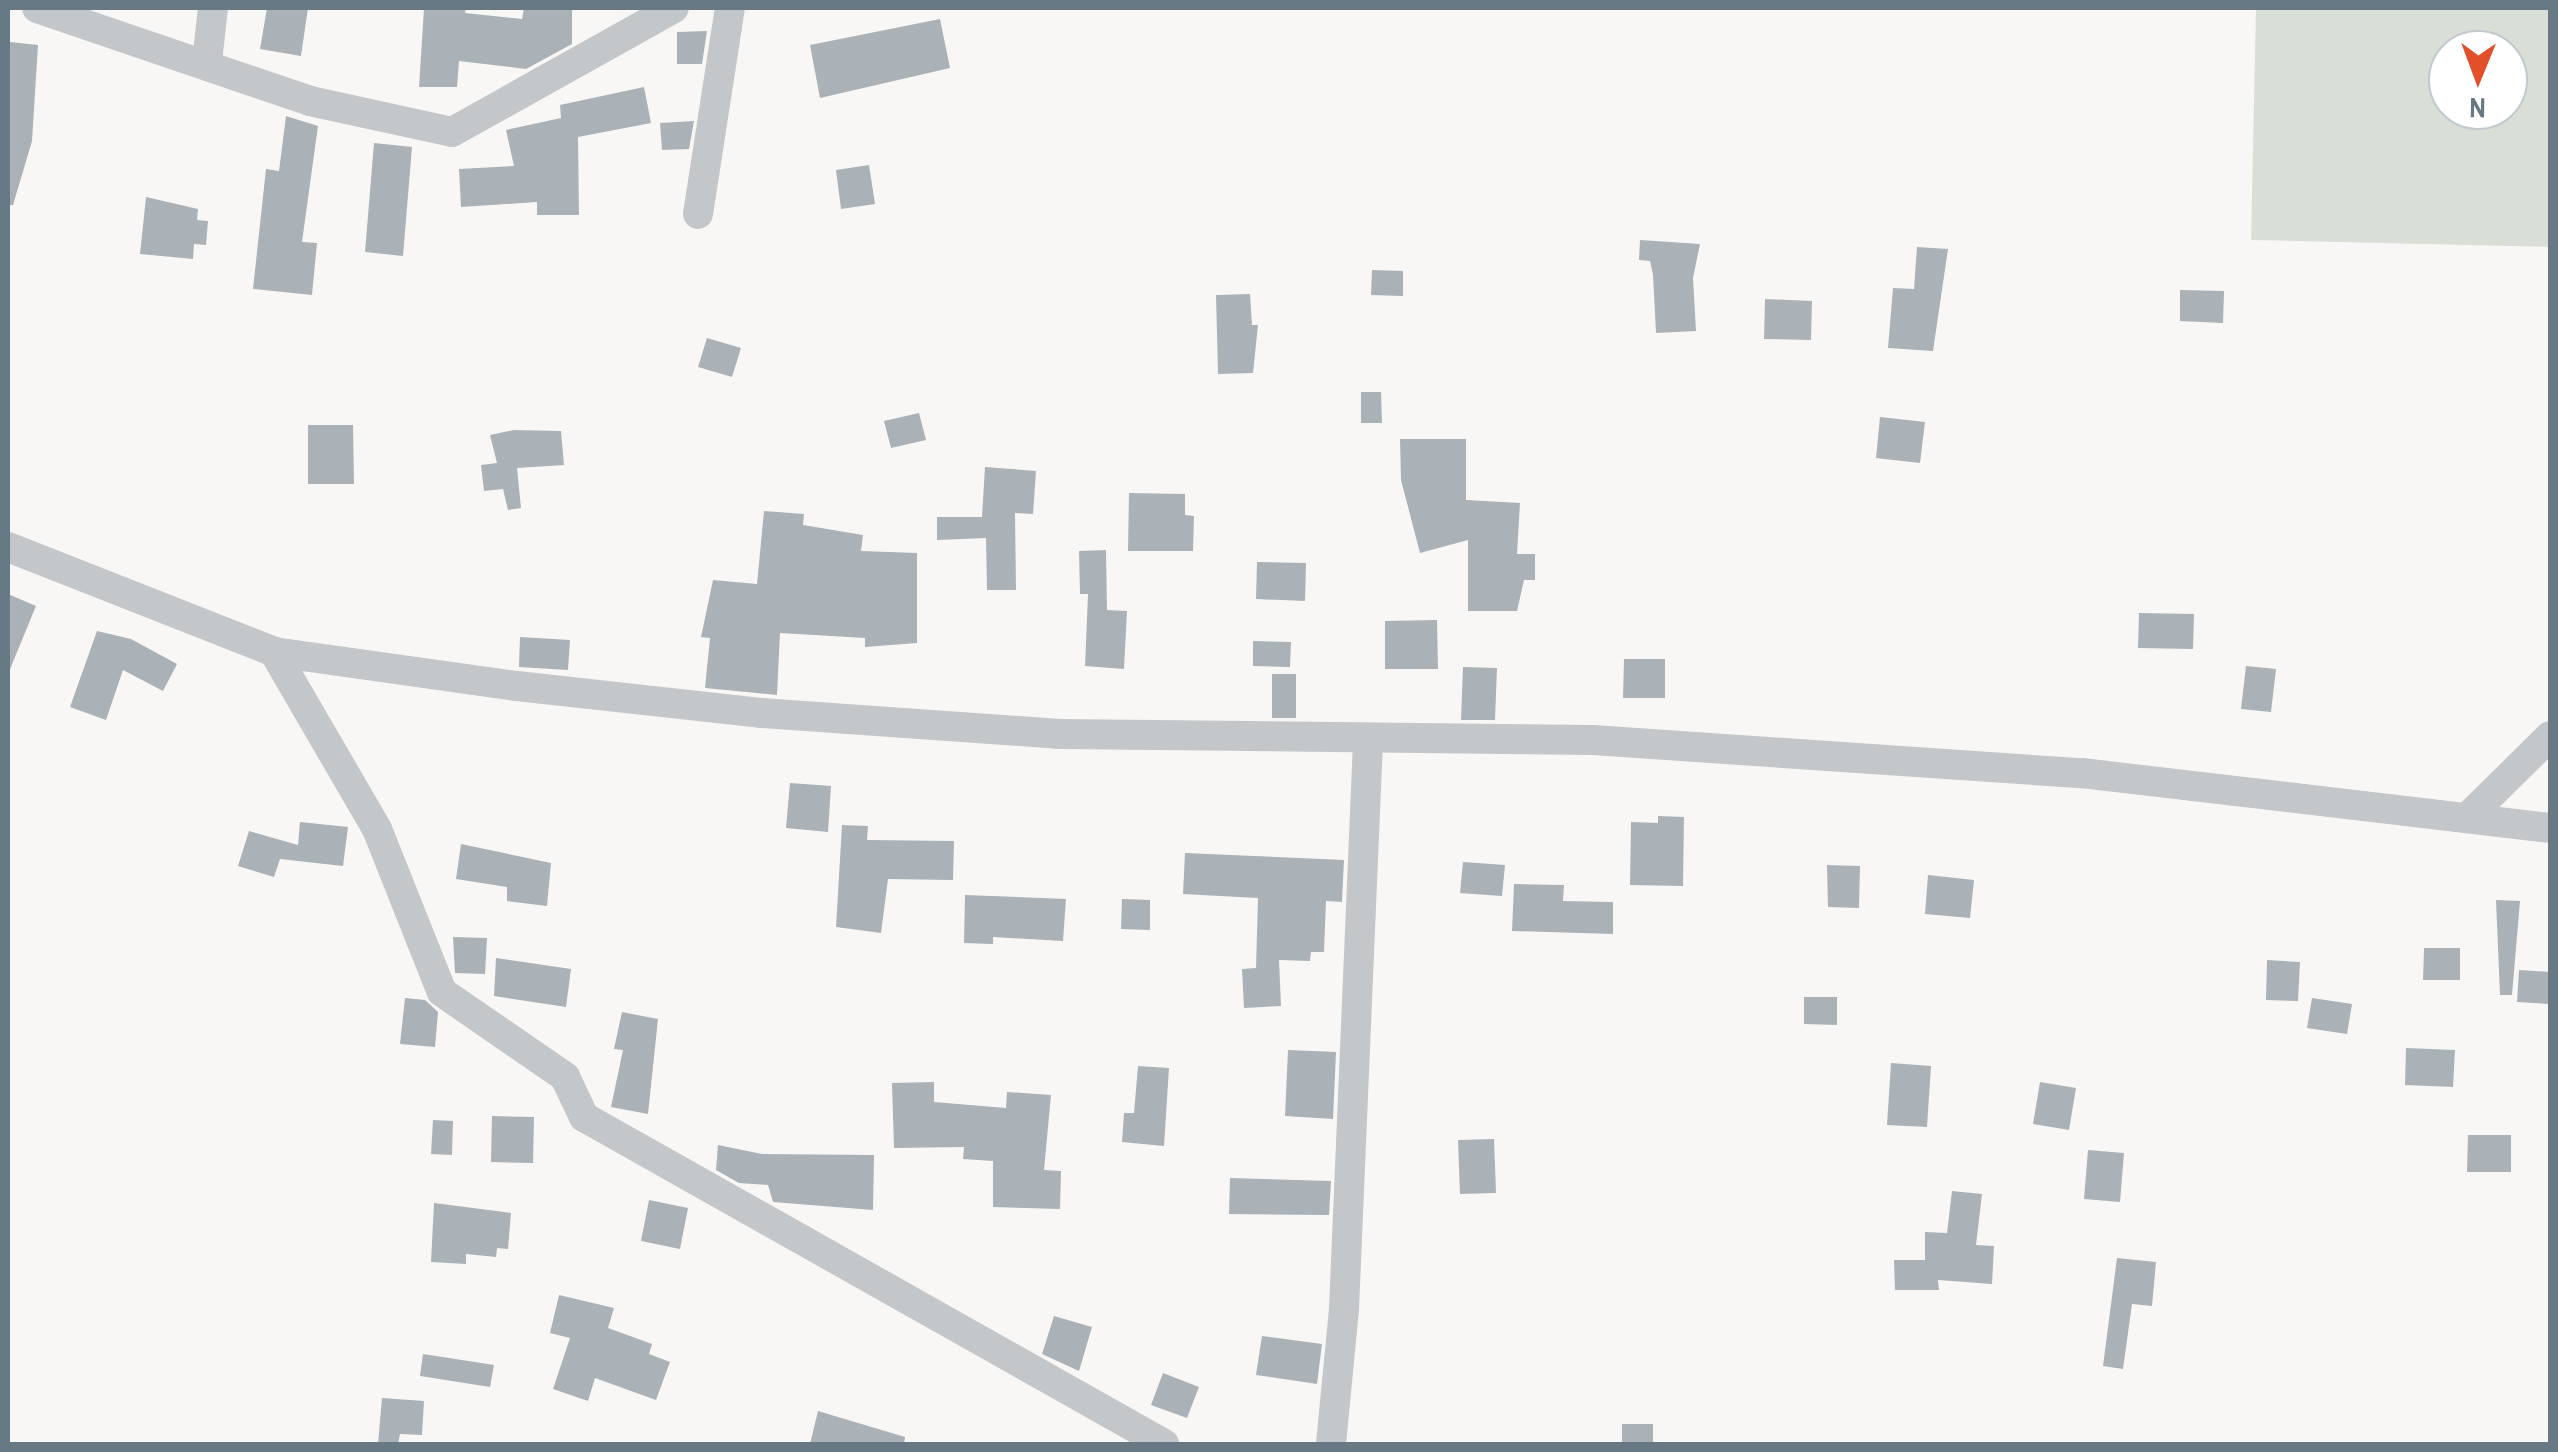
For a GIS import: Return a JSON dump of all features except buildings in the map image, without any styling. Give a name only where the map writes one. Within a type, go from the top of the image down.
[{"type":"street","points":[[37,8],[207,62],[310,101],[452,132],[674,8]]},
{"type":"street","points":[[207,62],[212,8]]},
{"type":"street","points":[[698,214],[730,8]]},
{"type":"street","points":[[8,547],[274,652],[761,713],[1060,734],[1368,741],[1593,740],[2063,772],[2550,828]]},
{"type":"street","points":[[274,652],[376,829],[442,992],[565,1076],[584,1117],[1164,1444]]},
{"type":"street","points":[[2468,818],[2550,736]]},
{"type":"street","points":[[1330,1444],[1344,1309],[1368,741]]},
{"type":"shaded area","points":[[2256,8],[2550,8],[2550,247],[2251,240]]}]
